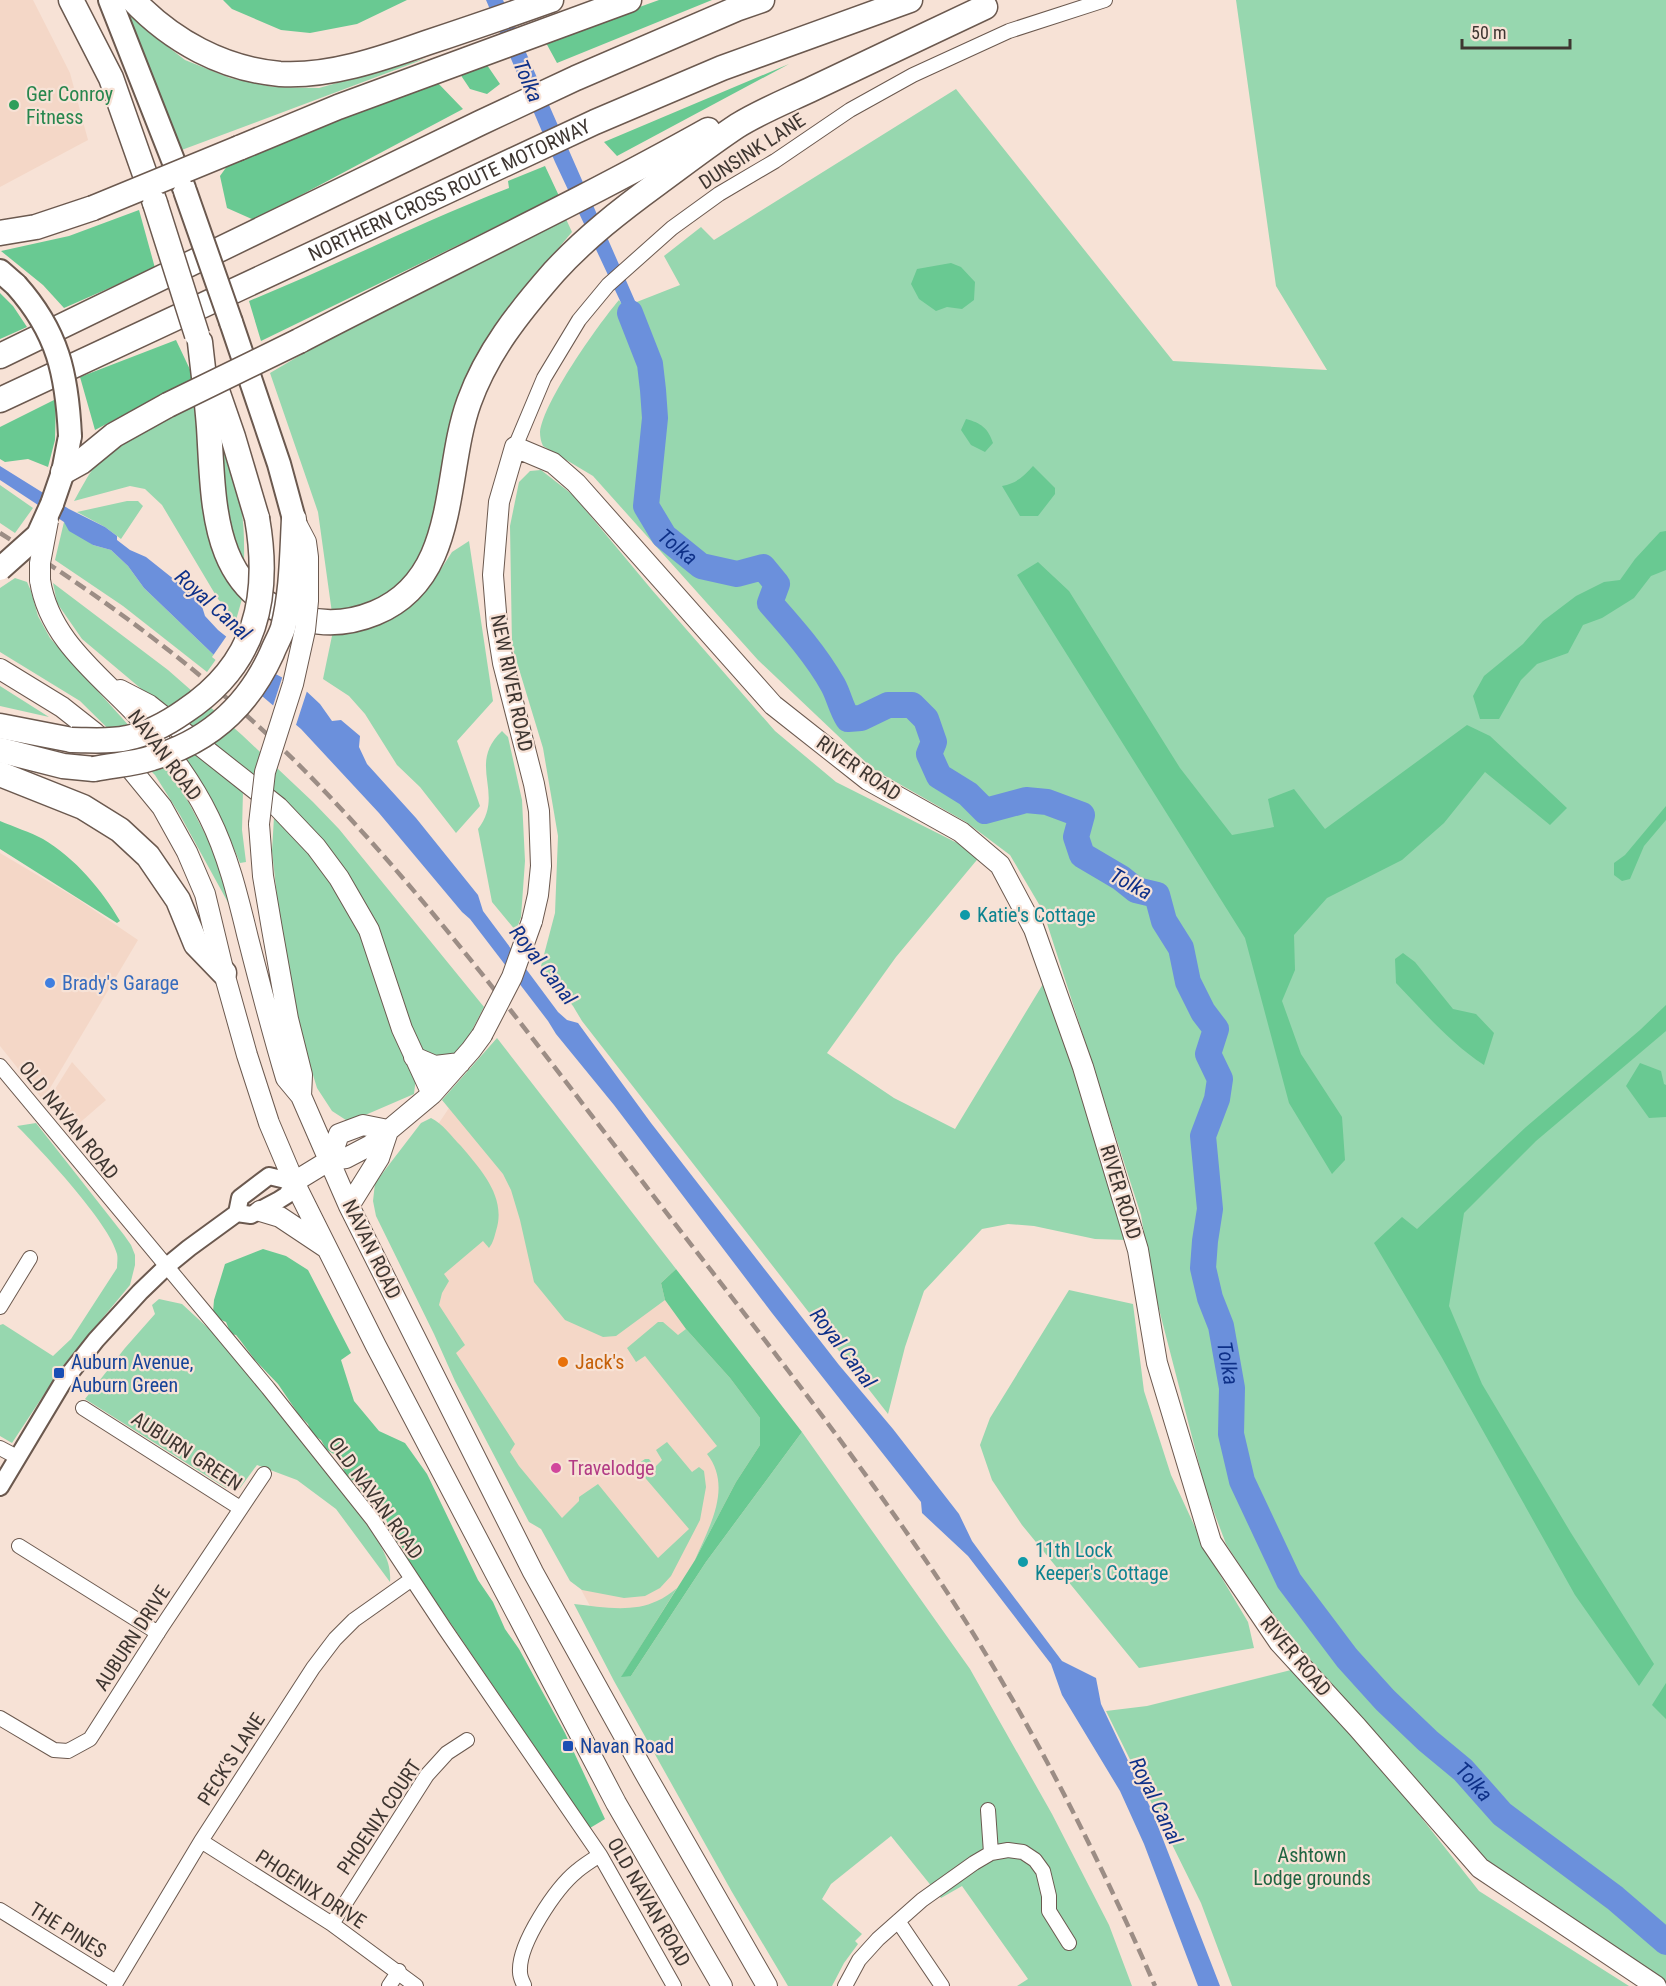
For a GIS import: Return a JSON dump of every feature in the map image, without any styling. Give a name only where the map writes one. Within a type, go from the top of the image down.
[{"type":"highway","points":[[0,726],[72,740],[127,738],[167,723],[202,700],[225,679],[245,648],[256,615],[262,584],[263,562],[258,518],[233,437],[111,78],[70,0]]},
{"type":"highway","points":[[0,750],[63,766],[94,769],[151,759],[182,747],[211,731],[246,699],[264,672],[282,630],[291,582],[294,519],[288,491],[185,191],[110,0]]},
{"type":"highway","points":[[133,0],[153,21],[209,56],[237,65],[280,74],[344,68],[443,38],[551,0]]},
{"type":"highway","points":[[0,233],[36,227],[93,208],[338,106],[629,0]]},
{"type":"highway","points":[[0,356],[576,78],[762,0]]},
{"type":"highway","name":"NORTHERN CROSS ROUTE MOTORWAY","points":[[0,400],[595,122],[723,68],[910,0]]},
{"type":"highway","points":[[61,477],[114,435],[168,405],[526,226],[642,180],[740,124],[994,4]]},
{"type":"highway","points":[[198,338],[209,424],[213,489],[221,540],[232,568],[245,585],[266,603],[288,614],[307,620],[333,622],[357,620],[388,607],[411,589],[430,562],[441,536],[460,431],[468,404],[483,368],[509,326],[555,271],[608,219],[642,180]]},
{"type":"highway","points":[[0,569],[38,535],[61,477],[70,436],[68,398],[58,351],[44,322],[29,299],[8,278]]},
{"type":"highway","points":[[0,774],[83,807],[120,830],[148,856],[178,900],[196,944],[224,973]]},
{"type":"main road","name":"NEW RIVER ROAD","points":[[460,1063],[482,1035],[512,977],[532,921],[541,866],[539,812],[504,663],[497,625],[493,575],[499,502],[515,447]]},
{"type":"main road","name":"RIVER ROAD","points":[[515,447],[553,462],[576,483],[773,705],[868,780],[961,832],[1000,866],[1034,928],[1083,1068],[1138,1250],[1157,1363],[1211,1542],[1279,1642],[1480,1868],[1656,1986]]},
{"type":"main road","name":"NAVAN ROAD","points":[[52,504],[42,552],[40,580],[47,611],[60,633],[81,658],[165,748],[210,817],[234,882],[286,1078],[301,1096],[350,1206],[533,1572],[767,1986]]},
{"type":"main road","points":[[294,519],[306,542],[308,557],[306,620],[292,684],[265,772],[259,824],[268,908],[288,1019],[302,1075],[301,1096]]},
{"type":"main road","name":"NAVAN ROAD","points":[[0,669],[62,707],[122,757],[162,807],[187,852],[205,894],[224,973],[269,1123],[294,1182],[611,1794],[722,1986]]},
{"type":"main road","points":[[107,684],[149,705],[278,807],[316,847],[339,878],[369,930],[414,1057],[432,1094]]},
{"type":"main road","points":[[414,1057],[435,1066],[460,1063]]},
{"type":"main road","points":[[294,1182],[330,1160],[346,1158],[371,1145],[432,1094],[460,1063]]},
{"type":"main road","points":[[350,1206],[379,1158],[388,1130]]},
{"type":"main road","points":[[260,1211],[280,1217],[326,1247]]},
{"type":"street","name":"DUNSINK LANE","points":[[515,447],[558,351],[579,320],[630,263],[672,228],[719,194],[775,161],[850,110],[913,75],[1010,31],[1105,0]]},
{"type":"street","name":"OLD NAVAN ROAD","points":[[0,1066],[268,1388],[373,1520],[600,1855],[675,1986]]},
{"type":"street","points":[[0,1487],[52,1400],[76,1366],[140,1292],[166,1266],[237,1213],[240,1198],[269,1176],[294,1182],[287,1195],[260,1211],[251,1215],[237,1213]]},
{"type":"street","points":[[0,1308],[30,1258]]},
{"type":"street","name":"AUBURN GREEN","points":[[83,1408],[240,1508]]},
{"type":"street","points":[[0,1448],[18,1457]]},
{"type":"street","name":"AUBURN DRIVE","points":[[0,1719],[47,1747],[62,1751],[77,1748],[90,1739],[264,1474]]},
{"type":"street","points":[[19,1546],[158,1633]]},
{"type":"street","name":"PECK'S LANE","points":[[115,1984],[201,1841],[312,1669],[335,1639],[354,1620],[412,1579]]},
{"type":"street","name":"PHOENIX COURT","points":[[332,1923],[427,1775],[447,1753],[467,1740]]},
{"type":"street","points":[[988,1810],[992,1853]]},
{"type":"street","name":"PHOENIX DRIVE","points":[[201,1841],[332,1923],[399,1971],[416,1986]]},
{"type":"street","points":[[845,1986],[859,1960],[898,1921],[934,1890],[992,1853],[1008,1850],[1023,1852],[1035,1860],[1043,1871],[1049,1896],[1049,1911],[1069,1943]]},
{"type":"street","points":[[524,1985],[520,1974],[520,1964],[529,1938],[548,1902],[576,1871],[600,1855]]},
{"type":"street","name":"THE PINES","points":[[0,1910],[115,1984]]},
{"type":"street","points":[[898,1921],[942,1986]]},
{"type":"street","points":[[389,1986],[399,1971]]},
{"type":"shaded area","points":[[0,0],[33,0],[70,73],[88,140],[0,187]]},
{"type":"shaded area","points":[[0,853],[76,898],[138,940],[43,1100],[0,1046]]},
{"type":"shaded area","points":[[72,1062],[106,1100],[76,1126],[50,1097]]},
{"type":"shaded area","points":[[459,1093],[671,1271],[791,1427],[631,1676],[590,1606],[415,1285],[423,1147]]},
{"type":"green space","points":[[122,0],[146,30],[185,60],[230,78],[273,87],[319,88],[427,58],[179,151]]},
{"type":"green space","points":[[223,0],[407,0],[357,24],[310,33],[281,30],[232,9]]},
{"type":"green space","points":[[659,0],[712,0],[557,63],[545,41]]},
{"type":"green space","points":[[1236,0],[1666,0],[1666,1983],[1486,1862],[1309,1659],[1265,1604],[1226,1544],[1206,1491],[1152,1282],[1141,1215],[1043,911],[1010,855],[966,822],[873,769],[758,660],[593,476],[543,446],[541,439],[540,432],[544,418],[561,383],[585,345],[619,300],[624,307],[680,285],[664,256],[701,227],[714,240],[956,89],[1173,361],[1327,370],[1276,286]]},
{"type":"green space","points":[[789,64],[617,156],[604,142]]},
{"type":"green space","points":[[487,65],[500,84],[487,94],[470,89],[460,74]]},
{"type":"green space","points":[[435,80],[463,109],[254,220],[227,208],[220,176],[230,162]]},
{"type":"green space","points":[[545,166],[559,196],[261,341],[249,301],[509,188],[508,181]]},
{"type":"green space","points":[[139,210],[155,268],[64,308],[43,285],[1,251],[69,236]]},
{"type":"green space","points":[[566,219],[572,232],[546,263],[502,324],[439,520],[411,579],[385,600],[332,613],[318,512],[270,373],[350,326]]},
{"type":"green space","points":[[951,263],[961,267],[975,282],[974,300],[962,309],[947,307],[936,311],[919,299],[911,284],[917,269]]},
{"type":"green space","points":[[0,293],[13,306],[27,327],[0,339]]},
{"type":"green space","points":[[176,340],[194,378],[95,430],[80,377]]},
{"type":"green space","points":[[56,399],[55,440],[48,467],[28,459],[5,462],[0,459],[0,427]]},
{"type":"green space","points":[[198,403],[244,592],[236,620],[218,599],[162,505],[145,489],[130,486],[74,501],[96,465],[118,445]]},
{"type":"green space","points":[[212,403],[238,494],[243,524],[244,573],[229,542]]},
{"type":"green space","points":[[966,419],[980,424],[989,433],[993,443],[985,452],[971,445],[961,430]]},
{"type":"green space","points":[[1033,466],[1055,488],[1055,494],[1038,516],[1020,516],[1002,486],[1019,479]]},
{"type":"green space","points":[[541,470],[573,495],[775,731],[836,782],[981,855],[896,957],[827,1053],[894,1098],[955,1129],[1046,979],[1126,1240],[1095,1239],[1034,1226],[1008,1224],[982,1229],[924,1291],[905,1347],[888,1414],[541,966],[555,913],[558,836],[543,748],[512,646],[510,526],[519,482],[530,471]]},
{"type":"green space","points":[[0,485],[33,508],[15,533],[0,523]]},
{"type":"green space","points":[[127,501],[138,501],[143,506],[121,539],[105,527],[77,512]]},
{"type":"green space","points":[[64,522],[93,545],[111,550],[128,566],[144,588],[217,658],[207,672],[123,606],[55,560]]},
{"type":"green space","points":[[1666,531],[1666,570],[1651,576],[1634,598],[1602,618],[1583,625],[1568,653],[1537,664],[1521,680],[1499,719],[1480,719],[1473,696],[1484,676],[1523,644],[1543,621],[1576,596],[1604,582],[1620,580],[1635,559],[1660,532]]},
{"type":"green space","points":[[469,541],[493,701],[457,741],[480,806],[456,833],[420,787],[397,765],[365,714],[349,696],[323,679],[333,631],[388,618],[430,586],[452,552]]},
{"type":"green space","points":[[1038,562],[1069,591],[1180,768],[1232,835],[1274,827],[1268,799],[1294,789],[1325,829],[1467,725],[1490,736],[1567,808],[1550,825],[1485,772],[1444,823],[1402,860],[1327,898],[1294,935],[1295,970],[1282,1001],[1301,1054],[1342,1117],[1345,1160],[1332,1174],[1289,1103],[1245,938],[1017,575]]},
{"type":"green space","points":[[15,578],[27,582],[38,616],[50,638],[176,778],[217,857],[231,908],[180,815],[155,775],[80,701],[0,652],[0,588]]},
{"type":"green space","points":[[53,583],[168,670],[242,735],[339,829],[484,1007],[467,1040],[451,1057],[434,1056],[419,1048],[360,897],[164,708],[82,639],[57,603]]},
{"type":"green space","points":[[0,686],[49,717],[0,706]]},
{"type":"green space","points":[[502,731],[508,737],[522,800],[525,861],[521,917],[516,931],[492,902],[478,829],[486,816],[488,803],[487,756],[492,743]]},
{"type":"green space","points":[[190,749],[243,791],[242,830],[246,862],[240,863],[223,822],[182,753]]},
{"type":"green space","points":[[1666,806],[1666,820],[1644,846],[1630,879],[1622,881],[1614,875],[1614,863],[1625,855]]},
{"type":"green space","points":[[274,817],[321,867],[347,908],[380,979],[416,1077],[414,1094],[349,1122],[332,1111],[317,1088],[303,1042],[286,959],[277,897],[272,851]]},
{"type":"green space","points":[[0,821],[43,839],[66,855],[96,886],[120,921],[117,923],[0,849]]},
{"type":"green space","points":[[1403,953],[1415,962],[1453,1009],[1476,1014],[1494,1033],[1484,1065],[1449,1037],[1396,983],[1395,959]]},
{"type":"green space","points":[[1666,1005],[1666,1031],[1536,1141],[1464,1213],[1449,1306],[1482,1384],[1571,1533],[1654,1664],[1639,1686],[1575,1595],[1441,1356],[1374,1243],[1402,1217],[1417,1229],[1526,1127]]},
{"type":"green space","points":[[497,1038],[676,1269],[661,1283],[665,1300],[616,1336],[603,1337],[565,1320],[534,1282],[520,1220],[511,1190],[503,1174],[442,1100]]},
{"type":"green space","points":[[1640,1063],[1661,1071],[1666,1085],[1666,1117],[1649,1118],[1626,1086]]},
{"type":"green space","points":[[431,1118],[447,1130],[461,1146],[484,1174],[495,1195],[498,1219],[495,1236],[489,1248],[483,1241],[444,1274],[449,1281],[442,1293],[439,1305],[465,1345],[456,1353],[515,1444],[510,1452],[519,1466],[562,1518],[579,1501],[579,1497],[598,1484],[658,1558],[689,1529],[635,1466],[649,1459],[655,1467],[662,1460],[656,1450],[667,1442],[692,1472],[699,1467],[704,1471],[706,1487],[700,1520],[671,1576],[660,1588],[645,1596],[624,1598],[582,1590],[570,1581],[541,1529],[529,1522],[455,1381],[376,1216],[373,1201],[375,1183],[421,1123]]},
{"type":"green space","points":[[36,1123],[131,1245],[135,1255],[135,1265],[130,1285],[62,1367],[12,1443],[0,1436],[0,1325],[3,1324],[53,1356],[71,1339],[117,1268],[117,1254],[102,1225],[73,1188],[17,1126]]},
{"type":"green space","points":[[263,1249],[286,1256],[308,1270],[351,1353],[341,1360],[354,1401],[379,1431],[405,1443],[427,1474],[478,1580],[493,1602],[505,1629],[519,1649],[565,1733],[605,1819],[590,1828],[407,1559],[402,1547],[392,1537],[386,1519],[377,1507],[368,1501],[358,1484],[346,1476],[335,1455],[311,1433],[308,1424],[278,1384],[255,1360],[236,1335],[231,1334],[226,1322],[219,1319],[213,1312],[214,1300],[225,1264]]},
{"type":"green space","points":[[676,1269],[802,1432],[706,1562],[631,1676],[621,1677],[695,1560],[736,1482],[760,1445],[760,1418],[730,1378],[686,1329],[665,1300],[661,1283]]},
{"type":"green space","points":[[1069,1290],[1133,1304],[1144,1391],[1171,1475],[1207,1553],[1248,1622],[1254,1648],[1139,1668],[1022,1525],[992,1480],[980,1445],[990,1418]]},
{"type":"green space","points":[[159,1299],[182,1304],[222,1341],[368,1526],[387,1559],[390,1582],[336,1509],[297,1480],[257,1465],[240,1488],[226,1488],[85,1399],[155,1314],[152,1305]]},
{"type":"green space","points":[[658,1322],[663,1322],[678,1335],[686,1329],[730,1378],[760,1418],[760,1445],[736,1482],[695,1560],[716,1507],[718,1480],[715,1467],[707,1454],[717,1446],[645,1356],[636,1362],[627,1348]]},
{"type":"green space","points":[[802,1432],[970,1669],[1052,1814],[1109,1925],[1132,1986],[1017,1986],[1028,1979],[962,1886],[941,1898],[891,1836],[831,1884],[822,1899],[862,1934],[855,1941],[858,1944],[844,1963],[832,1986],[788,1986],[732,1892],[614,1681],[574,1604],[606,1608],[637,1607],[660,1600],[677,1588],[622,1676],[631,1676],[706,1562]]},
{"type":"green space","name":"Ashtown Lodge grounds","points":[[1303,1667],[1479,1891],[1629,1986],[1232,1986],[1201,1903],[1106,1711],[1147,1706]]},
{"type":"green space","points":[[1666,1683],[1666,1719],[1652,1705]]},
{"type":"water","points":[[486,0],[503,0],[635,301],[648,343],[636,345],[623,307],[555,162]]},
{"type":"water","name":"Royal Canal","points":[[0,466],[69,509],[105,527],[130,550],[146,557],[200,600],[205,616],[218,630],[268,670],[304,689],[320,704],[332,721],[341,720],[360,736],[359,747],[367,764],[416,818],[478,895],[483,911],[558,1012],[567,1020],[578,1023],[651,1123],[839,1365],[893,1429],[959,1514],[972,1541],[1062,1661],[1096,1678],[1101,1704],[1152,1811],[1220,1986],[1198,1986],[1144,1844],[1120,1791],[1062,1695],[1051,1664],[968,1556],[922,1513],[921,1502],[772,1313],[614,1105],[556,1034],[470,919],[379,813],[301,729],[217,658],[144,588],[128,566],[111,550],[93,545],[69,531],[64,522],[0,480]]},
{"type":"pier","points":[[228,634],[269,668],[253,691],[212,657]]},
{"type":"pier","points":[[283,675],[308,688],[295,728],[272,709]]},
{"type":"waterway","name":"Tolka","points":[[630,313],[650,364],[653,390],[655,418],[646,506],[664,536],[701,566],[737,574],[763,567],[777,584],[770,603],[819,663],[833,685],[848,719],[861,718],[888,705],[912,705],[926,719],[934,742],[929,754],[939,776],[968,794],[985,811],[1026,800],[1047,802],[1082,815],[1076,837],[1082,855],[1121,878],[1136,890],[1157,895],[1164,921],[1181,948],[1188,982],[1203,1012],[1216,1029],[1208,1054],[1220,1079],[1217,1099],[1203,1136],[1210,1209],[1203,1268],[1210,1298],[1221,1326],[1232,1388],[1231,1434],[1242,1481],[1289,1581],[1347,1658],[1385,1700],[1463,1770],[1502,1814],[1615,1898],[1666,1942]]},
{"type":"railway","points":[[0,533],[120,614],[197,673],[234,705],[304,770],[439,920],[792,1376],[864,1472],[933,1571],[996,1670],[1053,1773],[1106,1879],[1155,1986]]},
{"type":"place","name":"Ger Conroy Fitness","points":[[14,105]]},
{"type":"place","name":"Katie's Cottage","points":[[965,915]]},
{"type":"place","name":"Brady's Garage","points":[[50,983]]},
{"type":"place","name":"Jack's","points":[[563,1362]]},
{"type":"place","name":"Auburn Avenue, Auburn Green","points":[[59,1373]]},
{"type":"place","name":"Travelodge","points":[[556,1468]]},
{"type":"place","name":"11th Lock Keeper's Cottage","points":[[1023,1562]]},
{"type":"place","name":"Navan Road","points":[[568,1746]]}]
